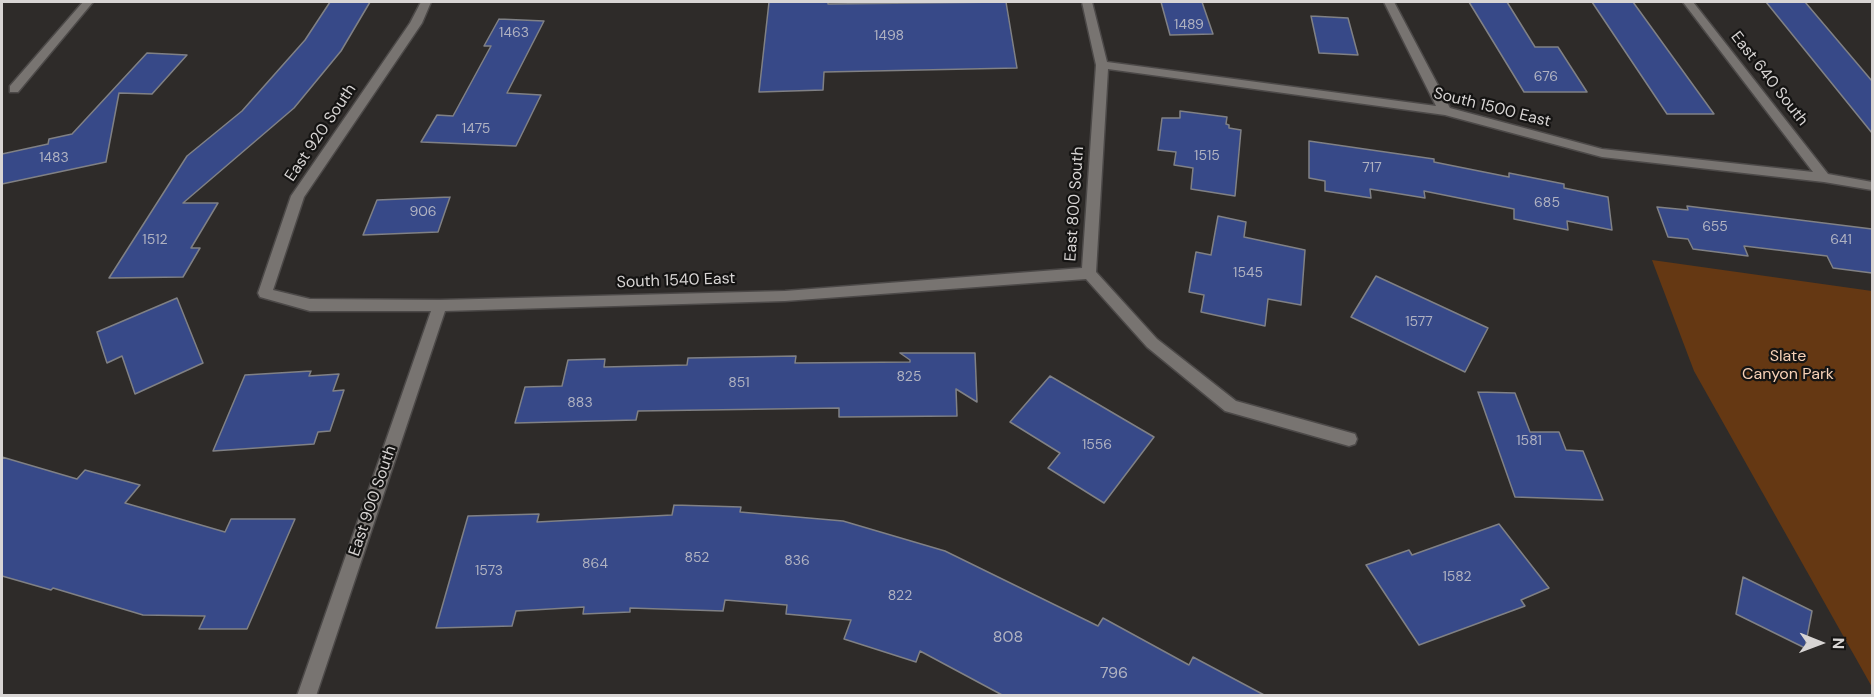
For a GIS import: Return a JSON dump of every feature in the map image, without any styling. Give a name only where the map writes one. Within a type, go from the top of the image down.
[{"type":"street","points":[[14,89],[88,2]]},
{"type":"street","name":"East 920 South","points":[[265,293],[297,196],[416,24],[426,2]]},
{"type":"street","name":"East 800 South","points":[[1087,2],[1102,65],[1089,273],[1152,344],[1231,406],[1349,439]]},
{"type":"street","points":[[1389,2],[1445,111]]},
{"type":"street","name":"East 640 South","points":[[1688,2],[1824,177]]},
{"type":"street","name":"South 1500 East","points":[[1102,65],[1445,111],[1602,153],[1824,177],[1872,186]]},
{"type":"street","name":"South 1540 East","points":[[265,293],[310,305],[440,306],[784,296],[1089,273]]},
{"type":"street","name":"East 900 South","points":[[306,696],[440,306]]},
{"type":"green space","name":"Slate Canyon Park","points":[[1652,260],[1872,291],[1872,687],[1694,371]]},
{"type":"building","points":[[330,2],[370,2],[341,51],[294,108],[183,203],[218,203],[191,248],[200,248],[183,277],[109,278],[187,156],[242,111],[305,40]]},
{"type":"building","points":[[769,2],[828,2],[828,4],[1006,2],[1017,68],[824,72],[823,90],[759,92]]},
{"type":"building","points":[[1161,2],[1202,2],[1213,34],[1170,35]]},
{"type":"building","points":[[1469,2],[1507,2],[1535,47],[1558,47],[1587,92],[1524,92]]},
{"type":"building","points":[[1592,2],[1633,2],[1714,114],[1667,114]]},
{"type":"building","points":[[1766,2],[1805,2],[1872,81],[1872,133]]},
{"type":"building","points":[[1311,16],[1348,18],[1358,55],[1319,53]]},
{"type":"building","points":[[499,19],[544,21],[507,93],[541,95],[516,146],[421,142],[437,115],[453,116],[491,46],[484,46]]},
{"type":"building","points":[[147,53],[187,55],[152,94],[119,93],[106,162],[2,184],[2,154],[48,144],[49,139],[72,134]]},
{"type":"building","points":[[1180,111],[1227,117],[1226,124],[1229,128],[1241,130],[1235,196],[1191,189],[1193,168],[1174,165],[1176,152],[1158,150],[1162,118],[1180,118]]},
{"type":"building","points":[[1309,141],[1434,159],[1434,162],[1509,177],[1509,173],[1564,184],[1564,188],[1608,197],[1612,230],[1567,221],[1568,230],[1514,219],[1514,209],[1424,191],[1425,198],[1370,189],[1371,198],[1325,191],[1325,181],[1309,178]]},
{"type":"building","points":[[450,197],[438,232],[363,235],[377,200]]},
{"type":"building","points":[[1687,206],[1872,229],[1872,273],[1833,268],[1827,256],[1744,246],[1748,256],[1693,249],[1688,239],[1668,237],[1657,207],[1688,210]]},
{"type":"building","points":[[1218,216],[1246,222],[1244,237],[1305,250],[1301,305],[1268,299],[1265,326],[1201,312],[1204,295],[1189,292],[1196,252],[1211,255]]},
{"type":"building","points":[[1376,276],[1488,328],[1465,372],[1351,317]]},
{"type":"building","points":[[177,298],[203,363],[135,394],[122,356],[107,363],[97,332]]},
{"type":"building","points":[[900,353],[975,353],[977,402],[956,389],[957,416],[839,417],[839,408],[638,411],[636,420],[515,423],[525,387],[562,386],[568,360],[605,359],[604,367],[687,365],[688,358],[796,356],[795,363],[910,362]]},
{"type":"building","points":[[311,371],[309,376],[339,374],[333,391],[344,390],[330,431],[318,432],[314,444],[213,451],[245,375]]},
{"type":"building","points":[[1050,376],[1154,437],[1104,503],[1048,468],[1060,453],[1010,422]]},
{"type":"building","points":[[1478,392],[1515,393],[1530,432],[1559,432],[1566,450],[1583,451],[1603,500],[1515,497]]},
{"type":"building","points":[[2,457],[77,479],[85,470],[140,485],[125,503],[225,532],[231,519],[295,519],[247,629],[199,629],[205,616],[143,615],[53,588],[51,590],[2,576]]},
{"type":"building","points":[[674,505],[741,507],[740,512],[843,521],[945,551],[1098,626],[1103,618],[1189,665],[1193,657],[1266,696],[1004,696],[920,651],[916,662],[844,639],[851,620],[786,614],[787,605],[725,600],[723,611],[630,608],[630,612],[583,614],[584,607],[516,611],[512,626],[436,628],[468,516],[539,514],[537,522],[672,515]]},
{"type":"building","points":[[1499,524],[1549,588],[1521,600],[1525,606],[1419,645],[1366,565],[1409,550],[1412,555]]},
{"type":"building","points":[[1743,577],[1812,611],[1805,648],[1736,614]]}]
